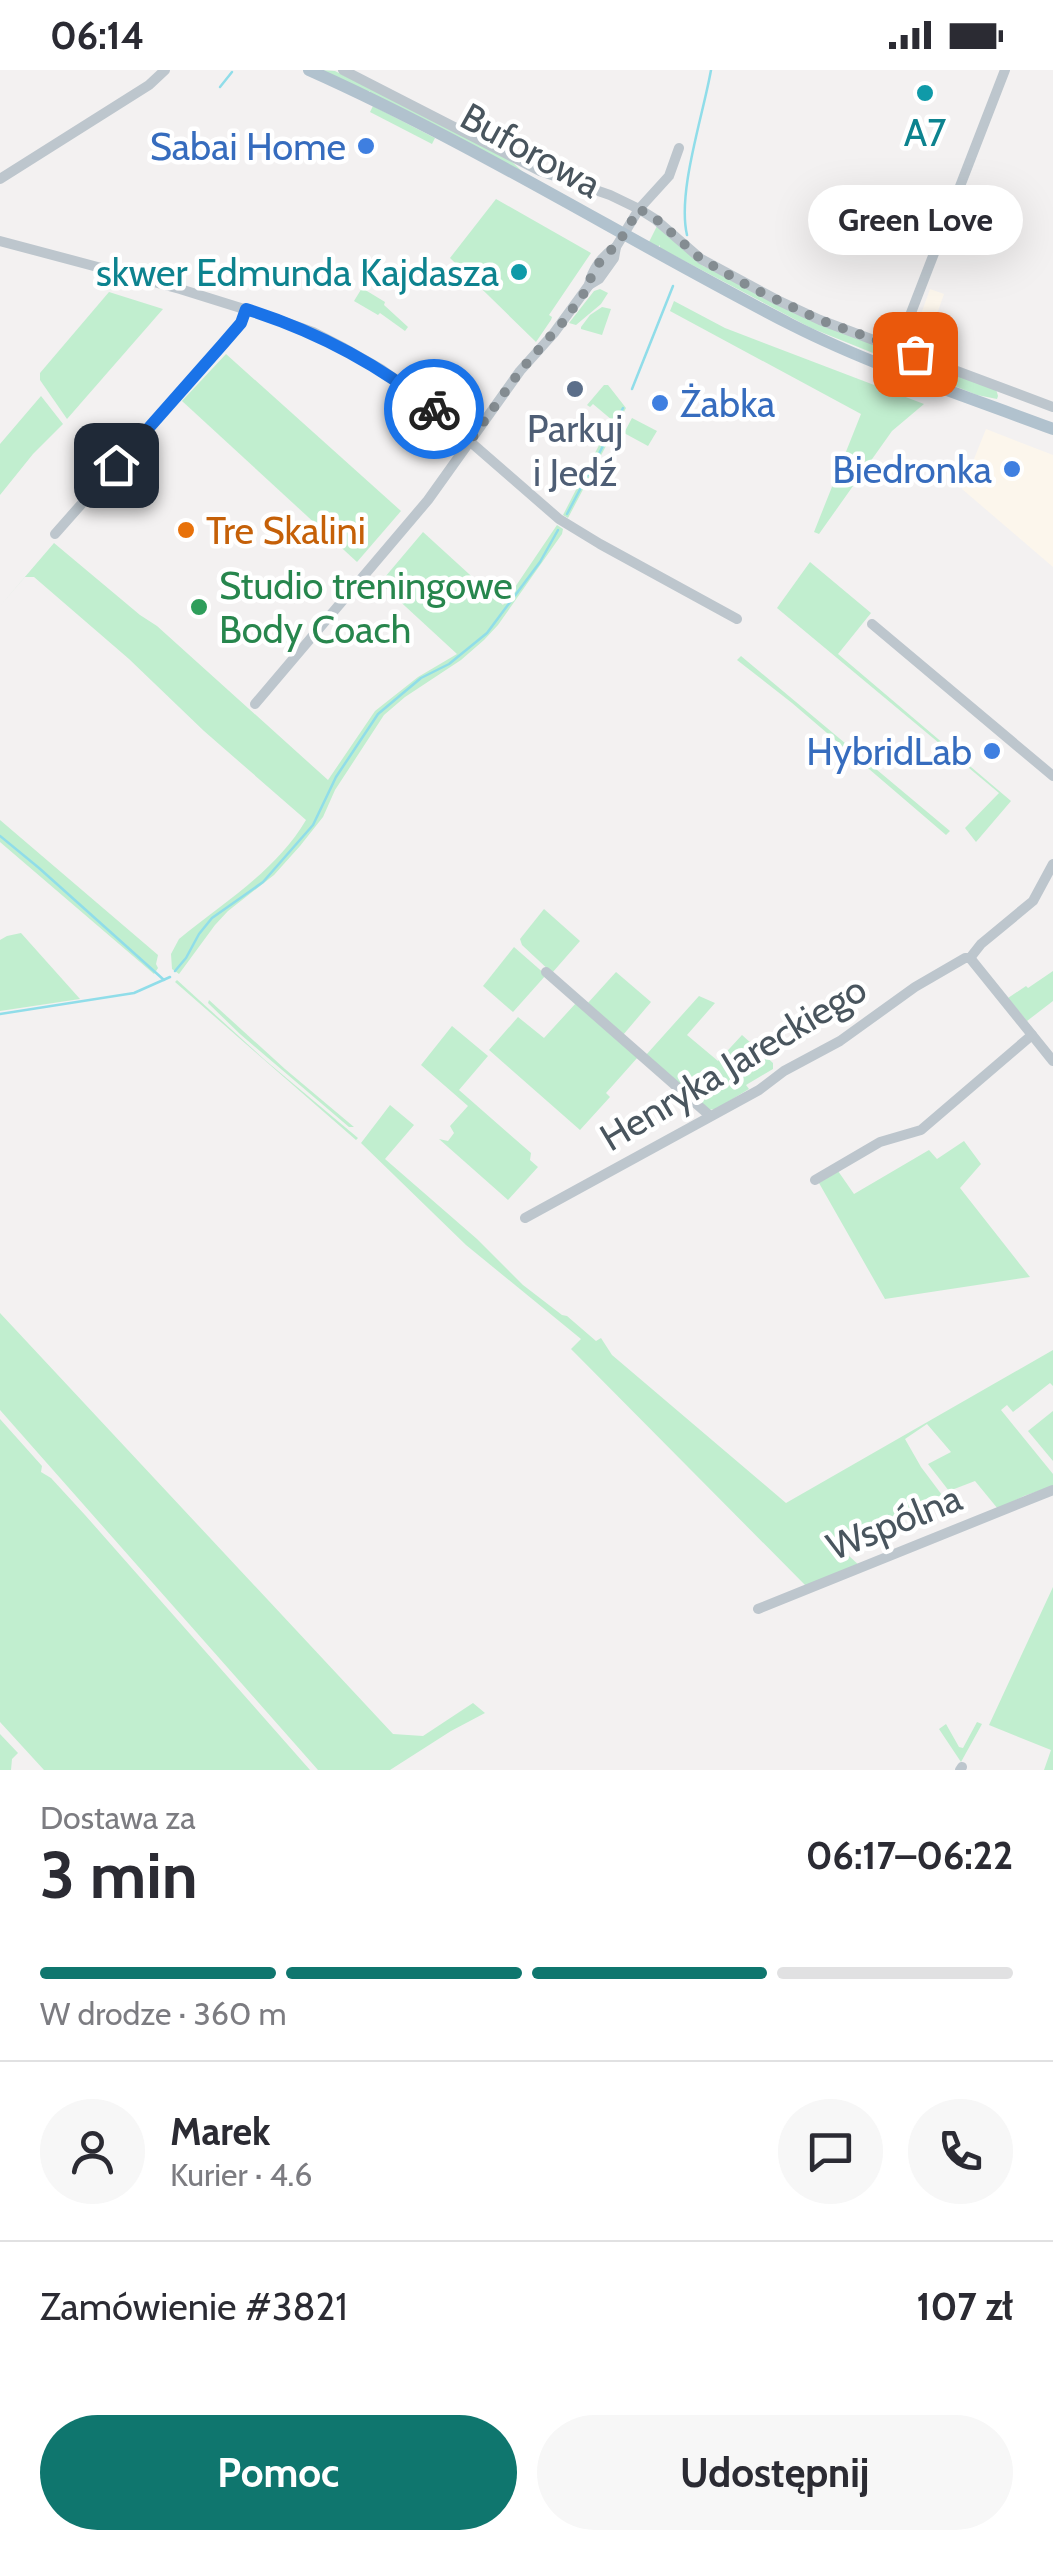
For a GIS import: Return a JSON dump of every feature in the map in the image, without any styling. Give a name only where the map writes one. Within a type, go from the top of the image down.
[{"type":"main road","name":"Buforowa","points":[[309,70],[446,137],[620,241],[820,338],[1053,428]]},
{"type":"street","points":[[0,180],[165,70]]},
{"type":"street","name":"Buforowa","points":[[342,70],[540,171],[639,209],[714,267],[820,320],[1053,407]]},
{"type":"street","points":[[897,348],[1005,70]]},
{"type":"street","points":[[255,704],[428,500],[520,371],[590,285],[591,275],[606,253],[620,241],[639,209],[669,176],[680,148]]},
{"type":"street","points":[[0,241],[180,289],[313,332],[381,369],[434,408],[559,519],[737,619]]},
{"type":"street","points":[[55,534],[241,323],[246,309]]},
{"type":"street","points":[[872,624],[1053,776]]},
{"type":"street","name":"Henryka Jareckiego","points":[[525,1218],[759,1090],[784,1070],[856,1031],[915,987],[970,958],[981,944],[1033,901],[1053,864]]},
{"type":"street","points":[[970,958],[1053,1061]]},
{"type":"street","points":[[546,972],[709,1115]]},
{"type":"street","points":[[814,1180],[880,1142],[921,1130],[1032,1035]]},
{"type":"street","name":"Wspólna","points":[[758,1609],[1053,1490]]},
{"type":"shaded area","points":[[930,289],[944,294],[937,314],[952,320],[939,352],[912,339]]},
{"type":"shaded area","points":[[986,429],[1053,455],[1053,567],[962,489]]},
{"type":"green space","points":[[320,70],[335,71],[509,159],[526,175],[370,91]]},
{"type":"green space","points":[[373,106],[435,138],[432,144],[370,112]]},
{"type":"green space","name":"skwer Edmunda Kajdasza","points":[[496,199],[591,253],[549,315],[551,320],[536,342],[450,258]]},
{"type":"green space","points":[[657,226],[703,266],[996,389],[997,399],[977,395],[811,328],[649,242]]},
{"type":"green space","points":[[362,288],[385,302],[408,327],[405,331],[354,301]]},
{"type":"green space","points":[[594,291],[608,293],[601,304],[576,325],[569,323]]},
{"type":"green space","points":[[109,292],[163,309],[67,419],[40,380],[40,373]]},
{"type":"green space","points":[[674,301],[725,328],[924,404],[892,431],[819,534],[814,532],[861,414],[670,311]]},
{"type":"green space","points":[[602,307],[611,309],[602,335],[581,329],[590,315]]},
{"type":"green space","points":[[226,354],[401,511],[357,562],[182,401]]},
{"type":"green space","points":[[604,385],[626,408],[568,518],[563,515],[612,420],[593,404],[587,405]]},
{"type":"green space","points":[[41,396],[63,424],[0,495],[0,444]]},
{"type":"green space","points":[[632,418],[657,431],[648,446],[624,433]]},
{"type":"green space","points":[[557,525],[563,529],[562,534],[498,625],[461,660],[384,715],[335,790],[323,817],[300,846],[274,875],[228,911],[179,974],[172,969],[171,954],[179,939],[264,870],[306,820],[34,577],[25,577],[0,606],[54,543],[157,626],[328,780],[375,711],[418,677],[457,654],[380,583],[423,532],[503,605]]},
{"type":"green space","points":[[810,562],[871,613],[838,654],[1011,801],[976,842],[965,828],[999,793],[777,608]]},
{"type":"green space","points":[[741,656],[950,831],[946,835],[737,660]]},
{"type":"green space","points":[[0,820],[158,955],[154,974],[0,842]]},
{"type":"green space","points":[[544,909],[580,941],[552,973],[520,939]]},
{"type":"green space","points":[[21,933],[80,999],[0,1011],[0,940]]},
{"type":"green space","points":[[514,947],[546,975],[513,1012],[483,986]]},
{"type":"green space","points":[[1053,971],[1053,1001],[1027,1021],[1008,998]]},
{"type":"green space","points":[[616,972],[651,1002],[623,1035],[587,1004]]},
{"type":"green space","points":[[175,982],[358,1138],[356,1140]]},
{"type":"green space","points":[[699,996],[715,1003],[687,1035],[718,1061],[742,1035],[773,1063],[773,1069],[746,1085],[749,1089],[716,1109],[707,1110],[646,1055]]},
{"type":"green space","points":[[209,1000],[354,1127],[349,1127],[240,1034]]},
{"type":"green space","points":[[576,1003],[638,1057],[580,1130],[489,1050],[518,1017],[544,1038]]},
{"type":"green space","points":[[452,1026],[488,1056],[459,1090],[531,1153],[530,1160],[538,1167],[508,1200],[439,1139],[448,1141],[454,1133],[450,1126],[468,1106],[421,1065]]},
{"type":"green space","points":[[390,1105],[414,1125],[385,1159],[523,1285],[596,1341],[601,1338],[612,1355],[786,1503],[1053,1350],[1053,1386],[1050,1383],[1013,1412],[1007,1405],[1001,1410],[1053,1474],[1053,1486],[998,1509],[975,1481],[949,1491],[928,1464],[951,1452],[927,1424],[905,1439],[942,1495],[838,1546],[860,1566],[807,1587],[571,1349],[581,1339],[466,1245],[361,1143]]},
{"type":"green space","points":[[964,1141],[981,1164],[960,1188],[1030,1277],[885,1299],[819,1183],[838,1171],[854,1194],[929,1150],[937,1159]]},
{"type":"green space","points":[[0,1313],[393,1734],[423,1736],[473,1703],[485,1713],[390,1770],[318,1770],[0,1410]]},
{"type":"green space","points":[[1053,1411],[1053,1461],[1028,1431]]},
{"type":"green space","points":[[0,1419],[42,1466],[41,1472],[85,1515],[310,1770],[44,1770],[0,1722]]},
{"type":"green space","points":[[1053,1587],[1053,1770],[1044,1770],[1051,1750],[989,1725]]},
{"type":"green space","points":[[977,1722],[982,1724],[961,1762],[939,1729],[946,1724],[963,1748]]},
{"type":"green space","points":[[0,1734],[18,1753],[12,1759],[11,1770],[0,1770]]},
{"type":"waterway","points":[[687,235],[688,176],[711,70]]},
{"type":"waterway","points":[[220,87],[232,72]]},
{"type":"waterway","points":[[632,389],[673,286]]},
{"type":"waterway","points":[[567,514],[623,408]]},
{"type":"waterway","points":[[175,971],[212,918],[263,882],[313,825],[336,777],[378,714],[421,678],[449,664],[487,633],[540,562],[558,530]]},
{"type":"waterway","points":[[0,836],[164,980]]},
{"type":"waterway","points":[[0,1014],[134,993],[170,977]]},
{"type":"way so far","points":[[434,409],[470,441],[520,371],[590,285],[591,275],[606,253],[616,247],[639,209],[701,259],[752,288],[820,320],[915,354]]},
{"type":"place","name":"A7","points":[[925,93]]},
{"type":"place","name":"Sabai Home","points":[[366,146]]},
{"type":"place","name":"skwer Edmunda Kajdasza","points":[[519,272]]},
{"type":"place","name":"Green Love","points":[[915,354]]},
{"type":"place","name":"Parkuj i Jedź","points":[[575,389]]},
{"type":"place","name":"Żabka","points":[[660,403]]},
{"type":"place","name":"Biedronka","points":[[1012,469]]},
{"type":"place","name":"Tre Skalini","points":[[186,530]]},
{"type":"place","name":"Studio treningowe Body Coach","points":[[199,607]]},
{"type":"place","name":"HybridLab","points":[[992,751]]},
{"type":"route","points":[[116,465],[241,323],[246,309],[313,332],[344,348],[381,369],[434,409]]}]
